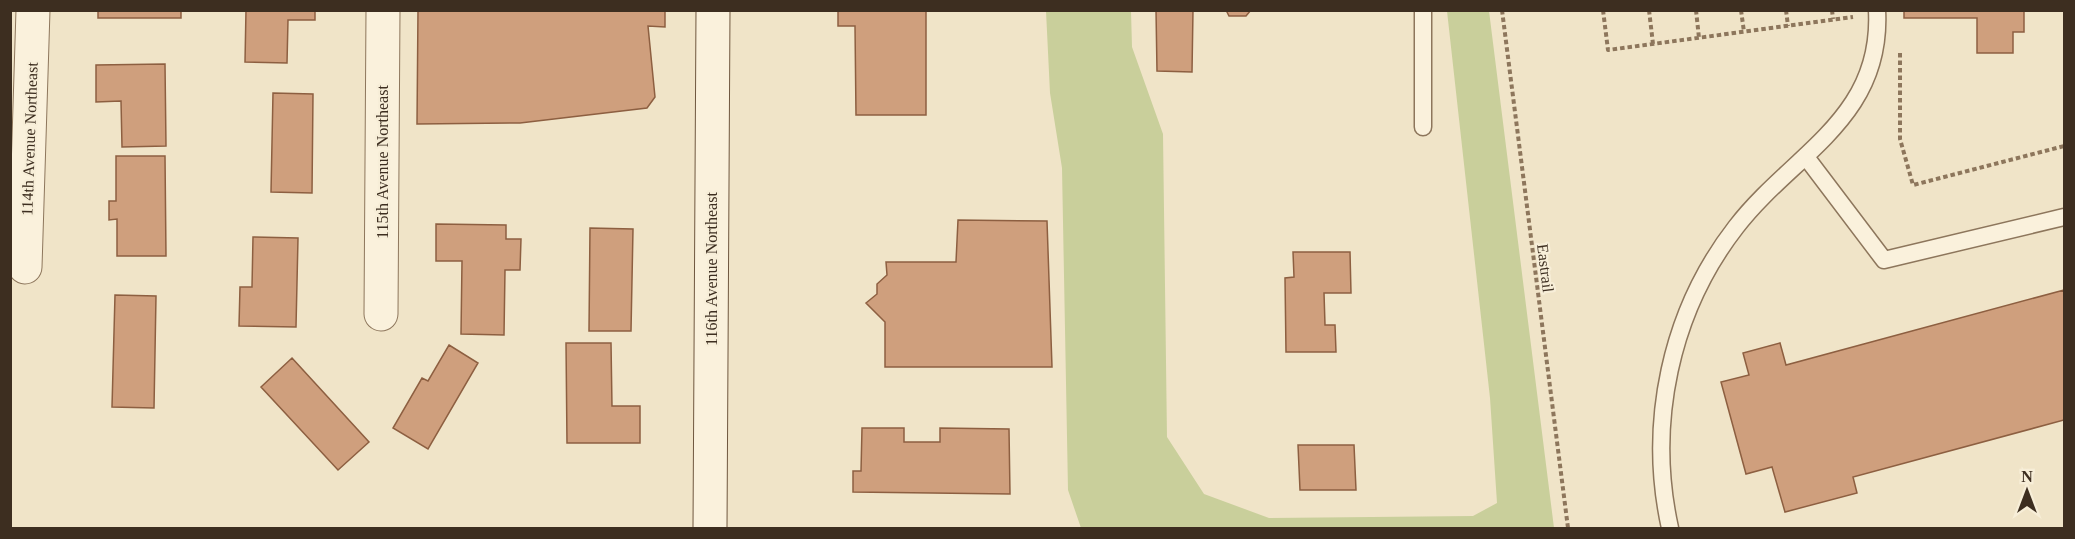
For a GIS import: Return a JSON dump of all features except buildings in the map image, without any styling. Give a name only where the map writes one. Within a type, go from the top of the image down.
[{"type":"street","name":"114th Avenue Northeast","points":[[25,267],[33,10]]},
{"type":"street","name":"115th Avenue Northeast","points":[[381,314],[383,10]]},
{"type":"street","name":"116th Avenue Northeast","points":[[710,528],[713,10]]},
{"type":"lane","points":[[1423,10],[1423,127]]},
{"type":"lane","points":[[1670,528],[1664,487],[1663,448],[1669,368],[1680,327],[1705,274],[1736,226],[1838,126],[1865,80],[1878,28],[1877,12]]},
{"type":"lane","points":[[1806,157],[1884,260],[2064,217]]},
{"type":"path","name":"Eastrail","points":[[1502,10],[1568,528]]},
{"type":"path","points":[[1603,10],[1608,50],[1877,12]]},
{"type":"path","points":[[1649,10],[1653,44]]},
{"type":"path","points":[[1696,10],[1699,38]]},
{"type":"path","points":[[1741,10],[1744,32]]},
{"type":"path","points":[[1786,10],[1788,26]]},
{"type":"path","points":[[1832,10],[1833,19]]},
{"type":"path","points":[[1900,46],[1900,139],[1913,185],[2064,146]]},
{"type":"green space","points":[[1046,11],[1131,11],[1132,47],[1163,134],[1167,437],[1204,494],[1269,518],[1473,516],[1497,503],[1490,398],[1447,11],[1489,11],[1554,528],[1081,528],[1068,490],[1062,168],[1050,93]]}]
